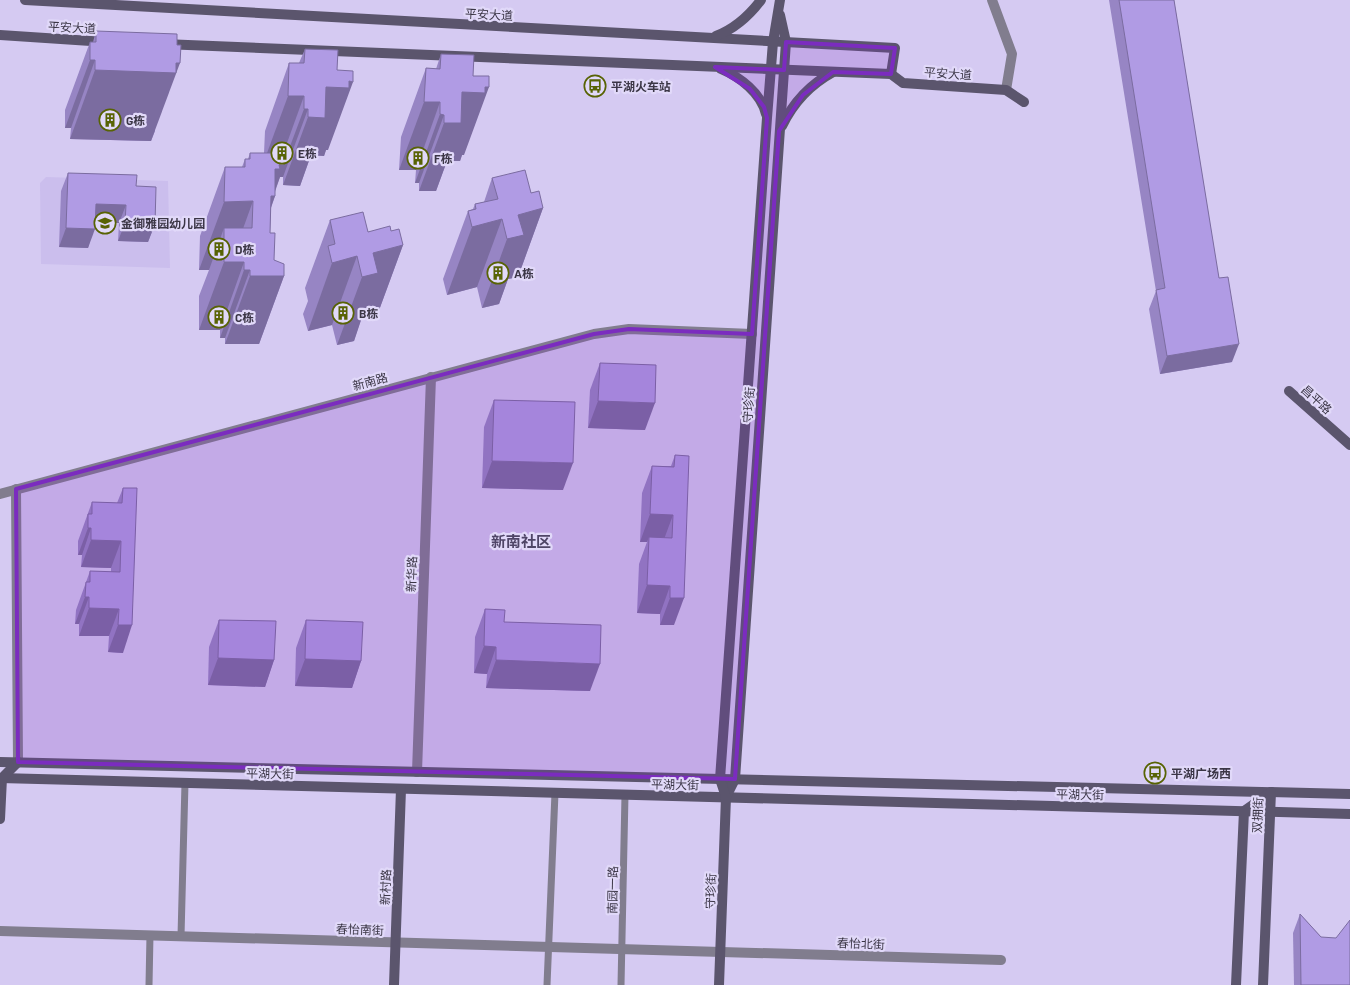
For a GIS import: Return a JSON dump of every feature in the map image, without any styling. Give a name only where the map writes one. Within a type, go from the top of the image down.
[{"type":"street","name":"平安大道","points":[[25,0],[895,48],[891,74]]},
{"type":"street","points":[[710,38],[727,32],[740,23],[761,0]]},
{"type":"street","name":"守珍街","points":[[726,797],[735,779],[780,131],[786,42],[780,12],[780,0]]},
{"type":"street","points":[[992,0],[1012,54],[1006,90],[1024,102]]},
{"type":"street","name":"守珍街","points":[[719,985],[726,797],[720,779],[767,118],[773,42],[780,12]]},
{"type":"street","name":"平安大道","points":[[0,35],[118,42]]},
{"type":"street","name":"平安大道","points":[[148,43],[891,74],[903,83],[1006,90]]},
{"type":"street","points":[[715,67],[734,76],[750,89],[764,107],[767,118]]},
{"type":"street","points":[[780,131],[786,118],[803,95],[820,79],[833,72]]},
{"type":"street","name":"新南路","points":[[0,494],[594,334],[629,329],[752,334]]},
{"type":"street","name":"新华路","points":[[417,772],[430,377]]},
{"type":"street","name":"昌平路","points":[[1290,391],[1350,445]]},
{"type":"street","points":[[0,819],[1,778],[18,762],[16,489]]},
{"type":"street","name":"平湖大街","points":[[0,762],[1350,794]]},
{"type":"street","name":"平湖大街","points":[[1,778],[1350,814]]},
{"type":"street","name":"新村路","points":[[394,985],[400,789]]},
{"type":"street","name":"双拥街","points":[[1236,985],[1244,811],[1271,792]]},
{"type":"street","name":"双拥街","points":[[1263,985],[1271,792]]},
{"type":"street","name":"春怡南街","points":[[0,931],[720,952]]},
{"type":"street","name":"春怡北街","points":[[720,952],[1001,960]]},
{"type":"lane","points":[[181,936],[185,783]]},
{"type":"lane","points":[[547,985],[555,793]]},
{"type":"lane","name":"南园一路","points":[[621,985],[625,795]]},
{"type":"lane","points":[[149,985],[150,935]]},
{"type":"highlighted area","points":[[786,42],[895,48],[891,74],[833,72],[803,95],[779,131],[735,779],[18,762],[16,489],[594,334],[629,329],[752,334],[767,118],[764,107],[750,89],[715,67],[784,70]]},
{"type":"shaded area","name":"金御雅园幼儿园","points":[[46,177],[168,181],[170,268],[41,264],[40,183]]},
{"type":"building","points":[[1119,0],[1174,0],[1219,278],[1228,277],[1239,344],[1167,356],[1156,290],[1165,288]]},
{"type":"building","points":[[96,31],[177,34],[177,45],[181,45],[180,63],[176,63],[176,73],[95,70],[95,60],[90,60],[90,42],[96,42]]},
{"type":"building","points":[[305,49],[338,50],[337,70],[353,71],[353,82],[349,81],[349,88],[326,87],[325,118],[308,117],[308,109],[304,109],[304,96],[288,96],[289,63],[304,63]]},
{"type":"building","points":[[441,54],[474,55],[473,76],[489,76],[489,87],[485,87],[485,93],[462,92],[461,123],[444,123],[444,115],[440,114],[440,102],[424,102],[426,68],[440,69]]},
{"type":"building","points":[[250,153],[284,153],[284,165],[279,165],[280,169],[275,169],[275,196],[271,196],[270,233],[275,233],[274,260],[284,264],[284,276],[250,276],[250,270],[244,270],[244,262],[224,262],[224,228],[252,228],[253,201],[224,202],[225,167],[245,167],[245,159],[250,159]]},
{"type":"building","points":[[525,170],[531,193],[539,191],[543,208],[518,215],[524,235],[507,239],[502,219],[472,227],[468,211],[476,209],[475,204],[498,199],[492,178]]},
{"type":"building","points":[[68,173],[137,175],[136,186],[156,187],[155,224],[125,223],[126,205],[96,204],[95,229],[66,228]]},
{"type":"building","points":[[363,212],[368,232],[390,226],[391,231],[399,229],[403,245],[373,253],[378,273],[362,277],[357,256],[332,263],[328,246],[335,244],[330,220]]},
{"type":"building","points":[[600,363],[656,365],[655,403],[598,401]]},
{"type":"building","points":[[494,400],[575,402],[573,463],[492,461]]},
{"type":"building","points":[[675,455],[689,456],[684,598],[670,598],[670,586],[647,585],[649,537],[672,538],[673,515],[650,514],[652,466],[674,467]]},
{"type":"building","points":[[123,488],[137,488],[132,625],[118,625],[119,609],[89,608],[89,597],[85,597],[86,582],[90,582],[90,571],[120,572],[121,541],[91,540],[91,528],[88,528],[88,514],[92,514],[92,502],[122,503]]},
{"type":"building","points":[[485,609],[505,610],[504,622],[601,625],[600,664],[496,660],[496,647],[484,646]]},
{"type":"building","points":[[219,620],[276,621],[274,660],[218,658]]},
{"type":"building","points":[[306,620],[363,622],[361,661],[305,659]]},
{"type":"building","points":[[1300,914],[1321,937],[1336,938],[1350,920],[1350,985],[1301,985]]},
{"type":"place","name":"平湖火车站","points":[[595,86]]},
{"type":"place","name":"G栋","points":[[110,120]]},
{"type":"place","name":"E栋","points":[[282,153]]},
{"type":"place","name":"F栋","points":[[418,158]]},
{"type":"place","name":"金御雅园幼儿园","points":[[105,223]]},
{"type":"place","name":"D栋","points":[[219,249]]},
{"type":"place","name":"A栋","points":[[498,273]]},
{"type":"place","name":"B栋","points":[[343,313]]},
{"type":"place","name":"C栋","points":[[219,317]]},
{"type":"place","name":"平湖广场西","points":[[1155,773]]},
{"type":"district","name":"新南社区","points":[[521,541]]}]
